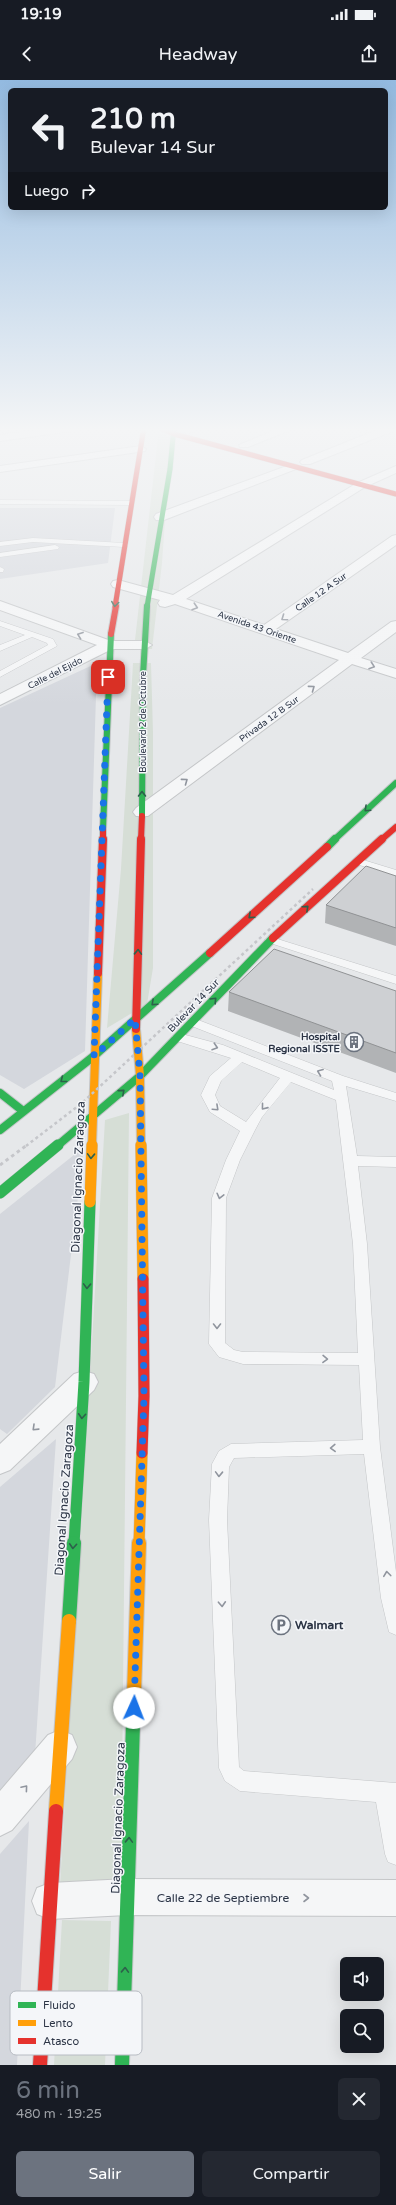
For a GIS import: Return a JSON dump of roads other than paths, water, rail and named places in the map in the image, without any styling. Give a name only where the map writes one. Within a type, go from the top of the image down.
[{"type":"main road","points":[[94,1056],[109,645],[128,520]]},
{"type":"main road","name":"Boulevard 2 de Octubre","points":[[135,1019],[142,812],[142,671],[148,592],[160,520]]},
{"type":"main road","points":[[0,1130],[94,1056],[292,880],[396,782]]},
{"type":"main road","name":"Bulevar 14 Sur","points":[[0,1192],[92,1118],[140,1076],[271,940],[360,862],[396,827]]},
{"type":"main road","name":"Diagonal Ignacio Zaragoza","points":[[124,1991],[144,1396],[140,1076],[135,1019]]},
{"type":"main road","name":"Diagonal Ignacio Zaragoza","points":[[45,1991],[84,1382],[94,1056]]},
{"type":"main road","points":[[0,1093],[23,1111]]},
{"type":"main road","name":"Diagonal Ignacio Zaragoza","points":[[40,2065],[41,2055]]},
{"type":"main road","name":"Diagonal Ignacio Zaragoza","points":[[122,2055],[122,2065]]},
{"type":"street","points":[[146,611],[175,600],[305,520]]},
{"type":"street","name":"Calle 12 A Sur","points":[[266,630],[396,539]]},
{"type":"street","name":"Avenida 43 Oriente","points":[[118,584],[175,600],[396,674]]},
{"type":"street","points":[[0,605],[109,645],[145,645]]},
{"type":"street","name":"Privada 12 B Sur","points":[[142,812],[396,625]]},
{"type":"street","name":"Calle del Ejido","points":[[0,700],[109,645]]},
{"type":"street","points":[[0,680],[21,690]]},
{"type":"street","points":[[0,1462],[84,1382]]},
{"type":"street","points":[[0,1818],[60,1747]]},
{"type":"street","name":"Calle 22 de Septiembre","points":[[50,1901],[127,1897],[396,1898]]},
{"type":"lane","points":[[0,544],[33,540],[63,543],[124,545]]},
{"type":"lane","points":[[0,555],[45,549],[63,543]]},
{"type":"lane","points":[[0,623],[50,641],[53,646],[0,674]]},
{"type":"lane","points":[[0,648],[31,635]]},
{"type":"lane","points":[[360,862],[396,873]]},
{"type":"lane","points":[[271,940],[396,980]]},
{"type":"lane","points":[[193,1022],[338,1079],[396,1097]]},
{"type":"lane","points":[[178,1037],[218,1048],[342,1098]]},
{"type":"lane","points":[[240,1057],[216,1079],[208,1095],[215,1109],[248,1130]]},
{"type":"lane","points":[[288,1076],[257,1115],[248,1130],[233,1160],[219,1198],[218,1344],[220,1348],[234,1356],[243,1358],[367,1360]]},
{"type":"lane","points":[[338,1079],[342,1098],[360,1244],[372,1447],[390,1598],[396,1626]]},
{"type":"lane","points":[[350,1161],[396,1162]]},
{"type":"lane","points":[[372,1447],[231,1451],[224,1455],[220,1467],[218,1520],[229,1768],[240,1781],[390,1793],[396,1854]]},
{"type":"place","name":"Hospital Regional ISSTE","points":[[354,1042]]},
{"type":"place","name":"Walmart","points":[[281,1625]]}]
